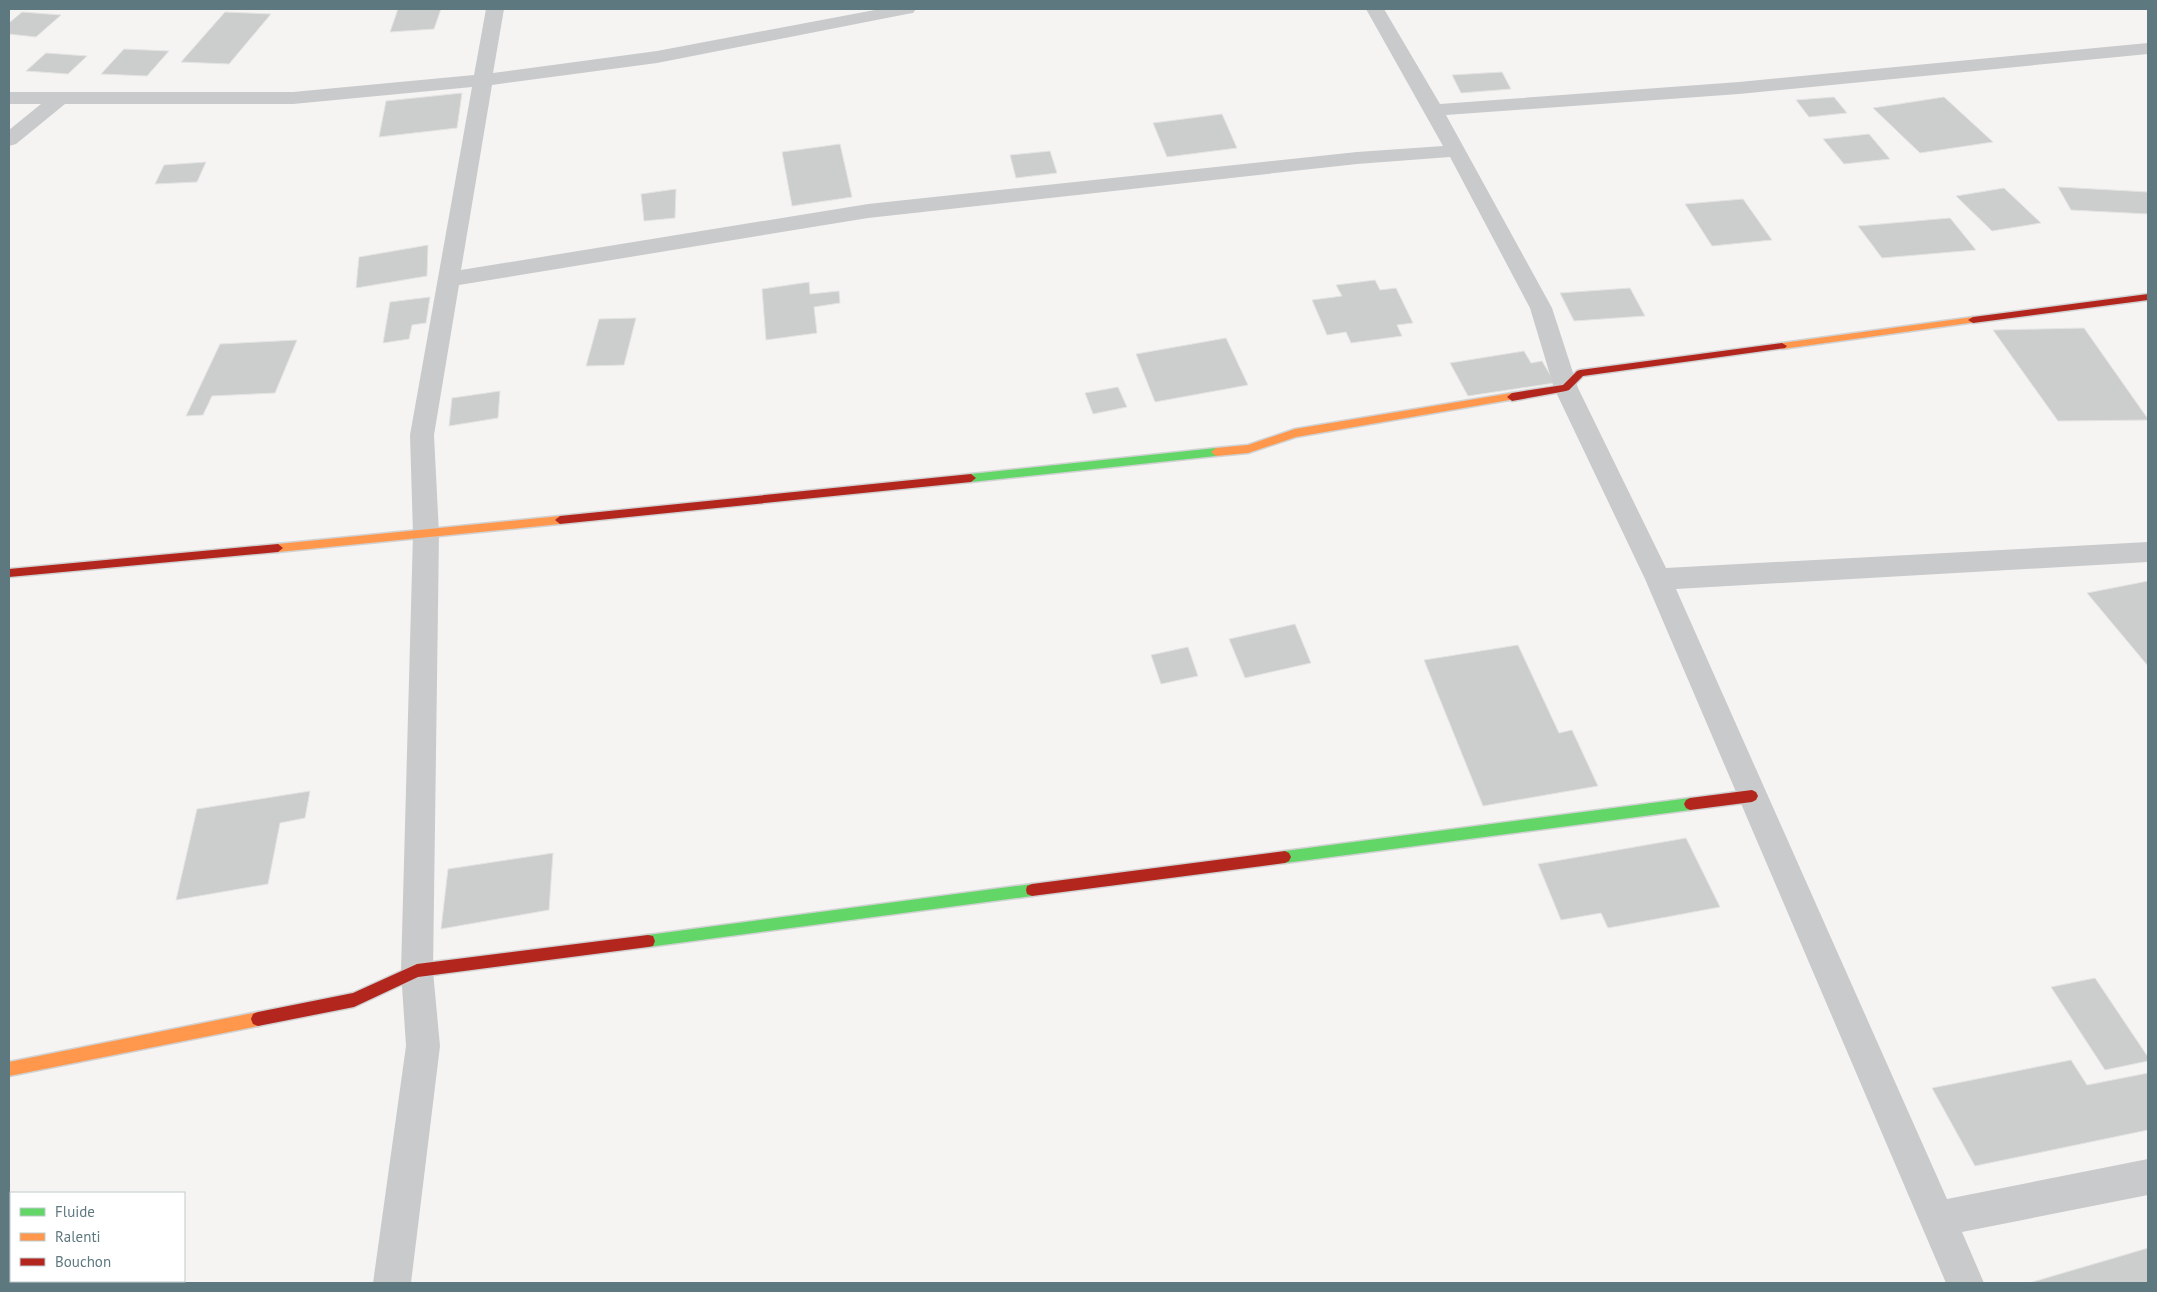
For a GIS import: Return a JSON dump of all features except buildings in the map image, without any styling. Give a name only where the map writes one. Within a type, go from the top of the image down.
[{"type":"street","points":[[392,1283],[423,1046],[417,971],[426,534],[422,435],[495,9]]},
{"type":"street","points":[[9,98],[293,98],[484,80],[656,57],[907,9]]},
{"type":"street","points":[[1375,9],[1434,110],[1541,308],[1566,388],[1658,579],[1965,1283]]},
{"type":"street","points":[[1434,110],[1739,88],[2148,48]]},
{"type":"street","points":[[9,140],[59,99]]},
{"type":"street","points":[[450,280],[502,269],[868,211],[1357,158],[1455,151]]},
{"type":"street","points":[[9,573],[426,534],[1248,449],[1295,433],[1566,388],[1580,373],[2148,297]]},
{"type":"street","points":[[1658,579],[2148,552]]},
{"type":"street","points":[[9,1069],[354,1000],[417,971],[1752,796]]},
{"type":"street","points":[[1938,1219],[2148,1177]]},
{"type":"traffic: fast","points":[[971,478],[1216,452]]},
{"type":"traffic: fast","points":[[1285,857],[1690,804]]},
{"type":"traffic: fast","points":[[648,941],[1032,890]]},
{"type":"traffic: slow","points":[[1782,346],[1973,320]]},
{"type":"traffic: slow","points":[[1216,452],[1248,449],[1295,433],[1512,397]]},
{"type":"traffic: slow","points":[[278,548],[560,520]]},
{"type":"traffic: slow","points":[[9,1069],[258,1019]]},
{"type":"traffic: jam","points":[[1973,320],[2148,297]]},
{"type":"traffic: jam","points":[[1512,397],[1566,388],[1580,373],[1782,346]]},
{"type":"traffic: jam","points":[[560,520],[971,478]]},
{"type":"traffic: jam","points":[[9,573],[278,548]]},
{"type":"traffic: jam","points":[[1690,804],[1752,796]]},
{"type":"traffic: jam","points":[[1032,890],[1285,857]]},
{"type":"traffic: jam","points":[[258,1019],[354,1000],[417,971],[648,941]]}]
